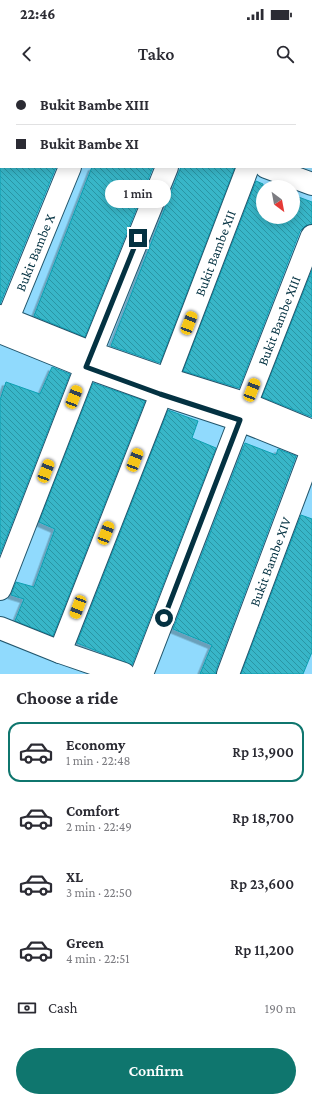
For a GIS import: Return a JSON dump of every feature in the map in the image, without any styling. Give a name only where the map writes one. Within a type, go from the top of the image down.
[{"type":"street","name":"Bukit Bambe X","points":[[2,327],[70,168]]},
{"type":"street","points":[[0,589],[89,360],[167,168]]},
{"type":"street","name":"Bukit Bambe XII","points":[[60,652],[248,168]]},
{"type":"street","points":[[269,168],[312,184]]},
{"type":"street","name":"Bukit Bambe XIII","points":[[142,674],[312,236]]},
{"type":"street","points":[[2,327],[164,387],[243,412],[312,431]]},
{"type":"street","points":[[243,412],[312,449]]},
{"type":"street","name":"Bukit Bambe XIV","points":[[228,674],[312,449]]},
{"type":"street","points":[[0,628],[60,652],[124,674]]},
{"type":"building","points":[[0,168],[56,168],[0,304]]},
{"type":"building","points":[[92,168],[153,168],[85,337],[34,316]]},
{"type":"building","points":[[181,168],[235,168],[160,363],[111,346]]},
{"type":"building","points":[[256,181],[256,224],[300,224],[300,198],[312,202],[312,224],[305,226],[300,231],[239,388],[183,371]]},
{"type":"building","points":[[312,270],[312,417],[262,397]]},
{"type":"building","points":[[52,367],[70,374],[0,554],[0,400],[6,382],[40,394]]},
{"type":"building","points":[[93,383],[145,401],[53,636],[15,621],[24,599],[11,595],[16,582],[34,587],[55,529],[39,522]]},
{"type":"building","points":[[168,410],[198,421],[192,438],[216,448],[132,665],[77,643]]},
{"type":"building","points":[[245,443],[276,455],[278,449],[296,456],[216,670],[216,674],[200,674],[212,645],[173,629]]},
{"type":"building","points":[[301,515],[312,519],[312,652],[303,674],[241,674]]},
{"type":"route","points":[[138,238],[86,367],[160,394],[240,420],[164,618]]}]
